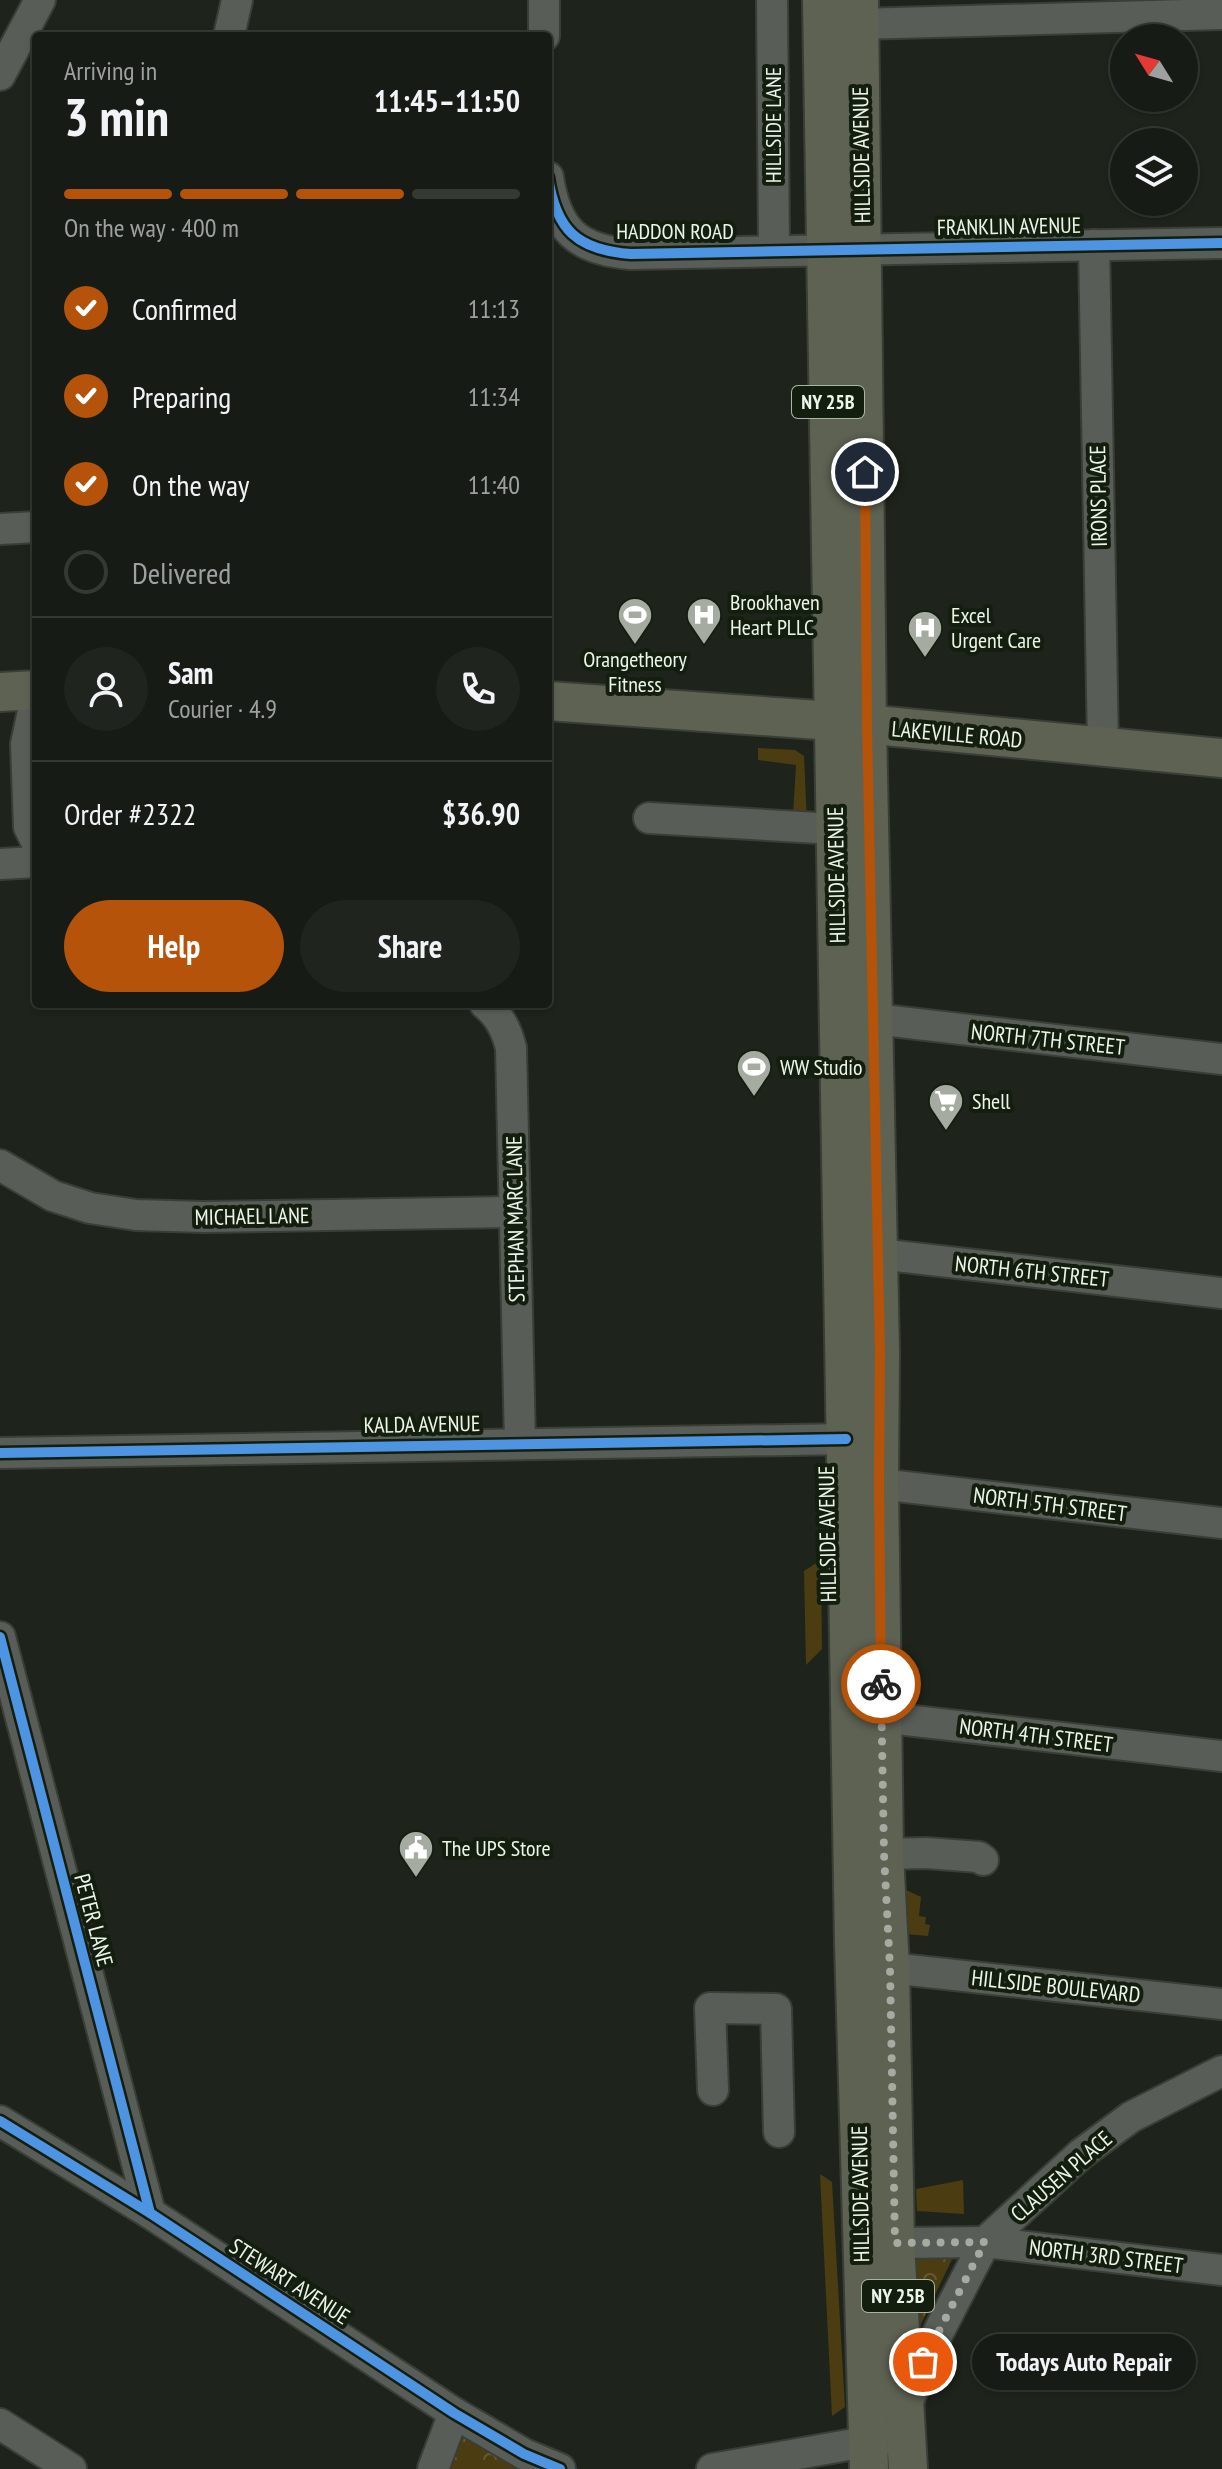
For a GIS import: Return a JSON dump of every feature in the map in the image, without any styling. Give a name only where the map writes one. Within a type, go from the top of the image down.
[{"type":"main road","name":"HILLSIDE AVENUE","points":[[822,0],[844,249],[850,724],[874,1019],[846,1439],[866,1715],[884,1854],[890,1968],[895,2243],[910,2450]]},
{"type":"main road","name":"HILLSIDE AVENUE","points":[[844,249],[859,12]]},
{"type":"main road","points":[[0,692],[32,690]]},
{"type":"main road","name":"LAKEVILLE ROAD","points":[[552,701],[850,724],[1222,758]]},
{"type":"main road","name":"HILLSIDE AVENUE","points":[[850,724],[835,829],[860,1254],[879,1484],[854,1943],[868,2455]]},
{"type":"street","points":[[0,75],[40,0]]},
{"type":"street","points":[[230,32],[237,0]]},
{"type":"street","points":[[544,0],[544,32]]},
{"type":"street","name":"HILLSIDE LANE","points":[[772,0],[774,251]]},
{"type":"street","points":[[859,12],[1222,14]]},
{"type":"street","name":"HADDON ROAD","points":[[552,202],[564,225],[575,236],[590,246],[609,252],[844,249]]},
{"type":"street","name":"FRANKLIN AVENUE","points":[[844,249],[1222,243]]},
{"type":"street","name":"IRONS PLACE","points":[[1094,245],[1103,748]]},
{"type":"street","points":[[0,529],[32,527]]},
{"type":"street","points":[[32,716],[26,744],[29,827],[32,833]]},
{"type":"street","points":[[649,818],[835,829]]},
{"type":"street","points":[[0,864],[32,862]]},
{"type":"street","name":"STEPHAN MARC LANE","points":[[490,1008],[507,1034],[511,1048],[520,1443]]},
{"type":"street","name":"NORTH 7TH STREET","points":[[874,1019],[1222,1059]]},
{"type":"street","name":"MICHAEL LANE","points":[[0,1165],[53,1196],[90,1208],[136,1215],[204,1217],[515,1212]]},
{"type":"street","name":"NORTH 6TH STREET","points":[[860,1254],[1222,1293]]},
{"type":"street","name":"KALDA AVENUE","points":[[0,1453],[846,1439]]},
{"type":"street","name":"NORTH 5TH STREET","points":[[879,1484],[1222,1523]]},
{"type":"street","name":"PETER LANE","points":[[0,1637],[150,2213]]},
{"type":"street","name":"NORTH 4TH STREET","points":[[866,1715],[1222,1756]]},
{"type":"street","points":[[884,1854],[926,1853],[979,1857],[983,1860]]},
{"type":"street","name":"HILLSIDE BOULEVARD","points":[[890,1968],[1222,2004]]},
{"type":"street","points":[[713,2090],[710,2008],[776,2009],[779,2132]]},
{"type":"street","name":"CLAUSEN PLACE","points":[[910,2450],[918,2373],[985,2242],[1081,2154],[1118,2126],[1222,2071]]},
{"type":"street","name":"STEWART AVENUE","points":[[0,2121],[150,2213],[454,2413],[524,2454],[560,2469]]},
{"type":"street","name":"NORTH 3RD STREET","points":[[895,2243],[985,2242],[1222,2270]]},
{"type":"street","points":[[433,2469],[454,2413]]},
{"type":"street","points":[[0,2424],[71,2469]]},
{"type":"street","points":[[712,2469],[910,2450]]},
{"type":"green space","points":[[758,748],[795,750],[804,756],[807,823],[793,815],[796,765],[758,760]]},
{"type":"green space","points":[[821,1560],[822,1649],[806,1665],[804,1571]]},
{"type":"green space","points":[[904,1889],[921,1897],[919,1916],[926,1917],[925,1924],[930,1925],[928,1936],[906,1934]]},
{"type":"green space","points":[[820,2174],[832,2182],[845,2407],[832,2416]]},
{"type":"green space","points":[[963,2180],[964,2214],[917,2211],[916,2189]]},
{"type":"green space","points":[[914,2249],[954,2255],[917,2329]]},
{"type":"green space","points":[[462,2428],[542,2469],[446,2469]]},
{"type":"cycle path","points":[[552,195],[557,211],[572,234],[596,248],[631,254],[1222,243]]},
{"type":"cycle path","points":[[0,1453],[846,1439]]},
{"type":"cycle path","points":[[0,1637],[150,2213]]},
{"type":"cycle path","points":[[0,2121],[150,2213],[454,2413],[524,2454],[560,2469]]},
{"type":"way so far","points":[[881,1684],[895,2243],[985,2242],[923,2362]]},
{"type":"place","name":"Orangetheory Fitness","points":[[635,646]]},
{"type":"place","name":"Brookhaven Heart PLLC","points":[[704,646]]},
{"type":"place","name":"Excel Urgent Care","points":[[925,659]]},
{"type":"place","name":"WW Studio","points":[[754,1098]]},
{"type":"place","name":"Shell","points":[[946,1132]]},
{"type":"place","name":"The UPS Store","points":[[416,1879]]},
{"type":"place","name":"Todays Auto Repair","points":[[923,2362]]},
{"type":"route","points":[[865,472],[880,1352],[881,1684]]}]
